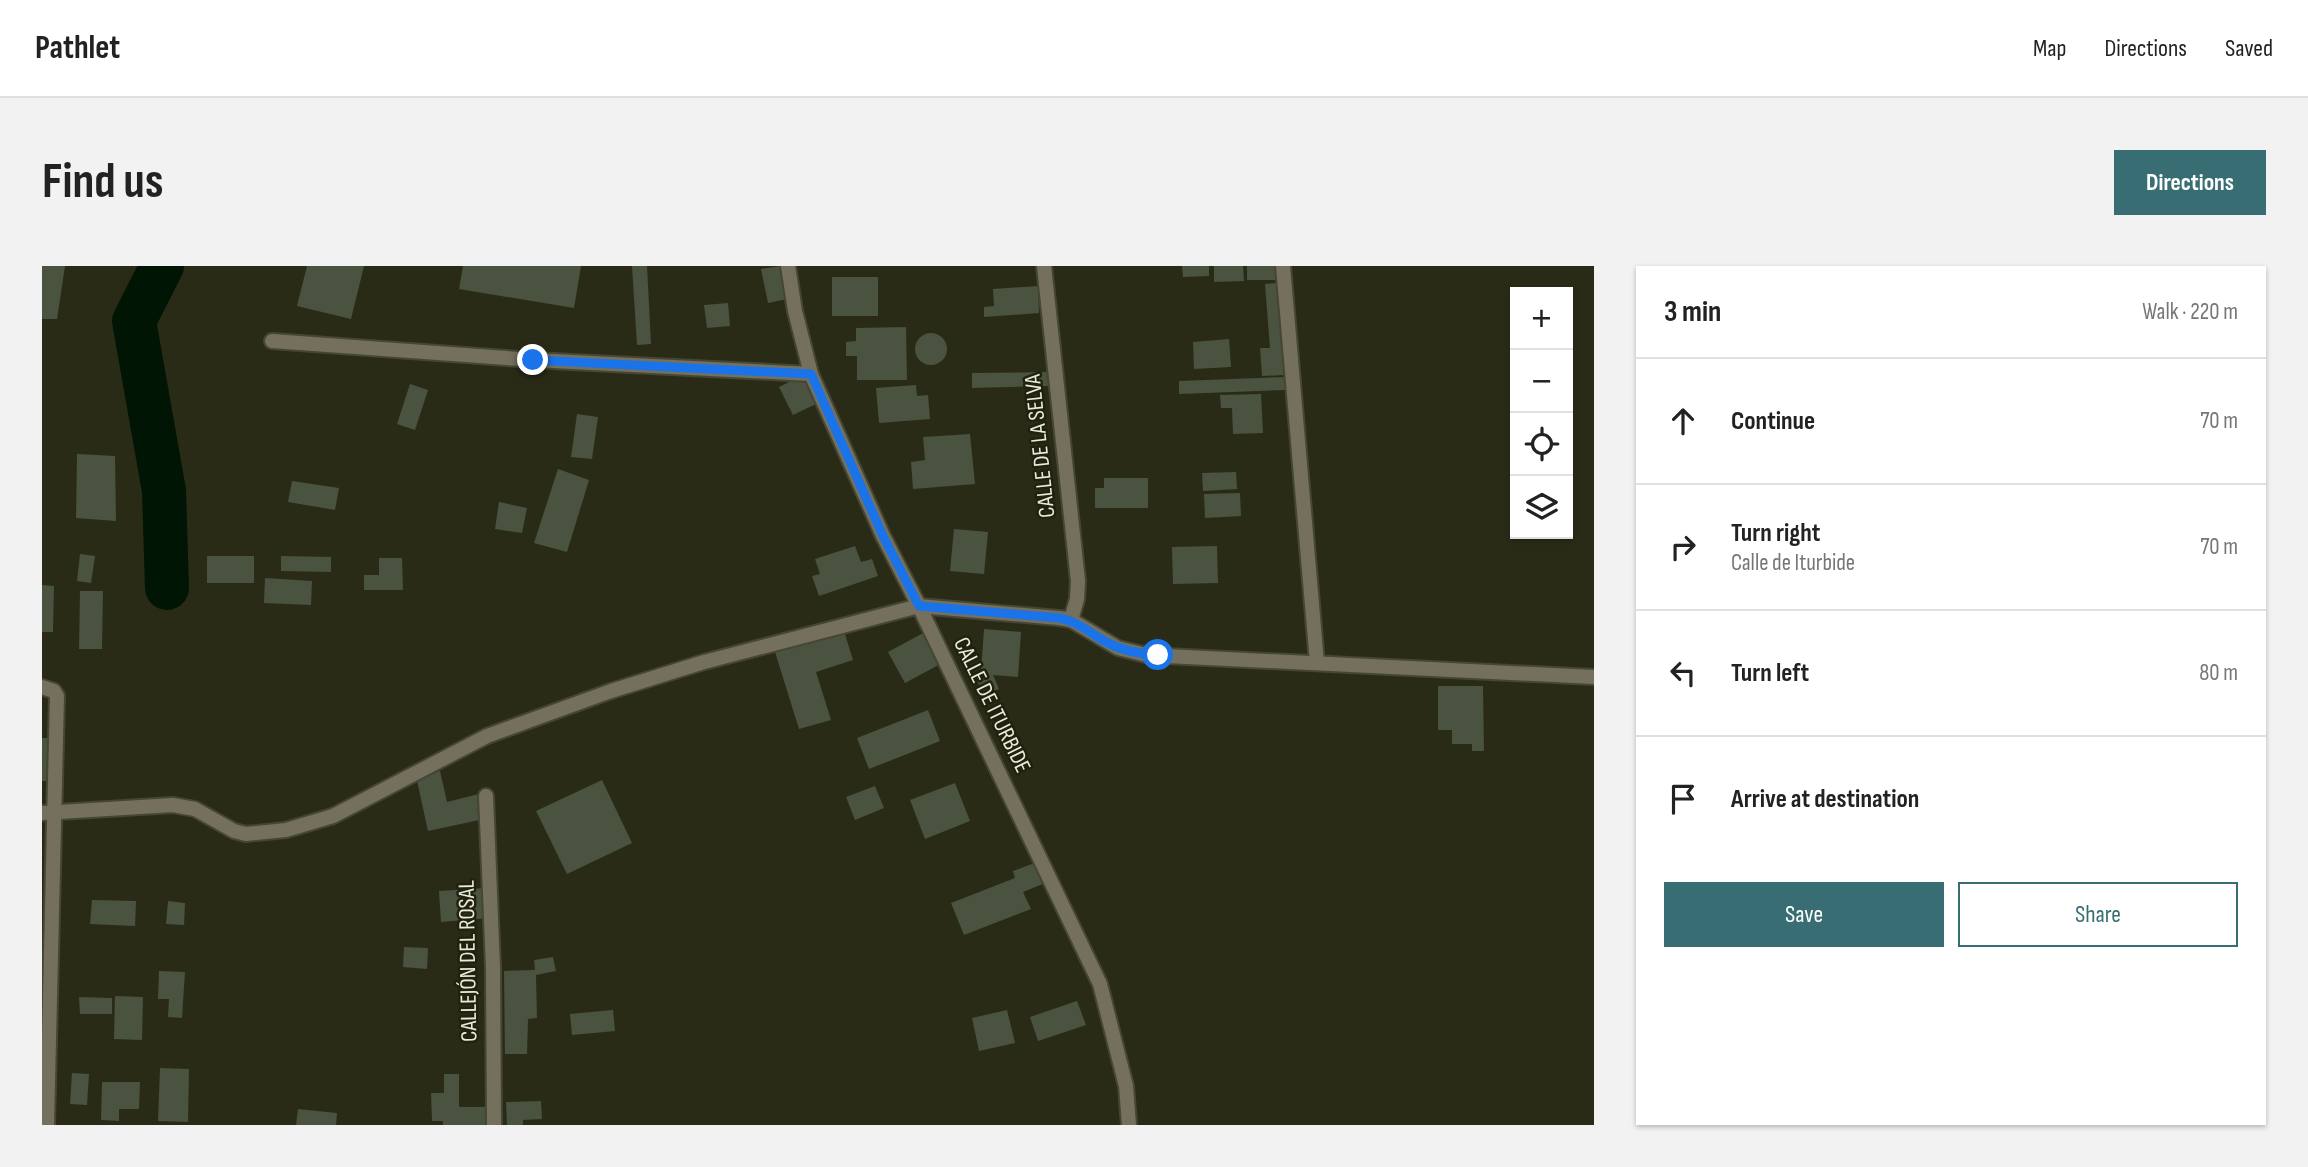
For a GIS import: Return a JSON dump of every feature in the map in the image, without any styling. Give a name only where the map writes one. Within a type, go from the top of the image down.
[{"type":"street","name":"CALLE DE ITURBIDE","points":[[788,266],[795,311],[811,374],[883,536],[1100,984],[1126,1086],[1129,1125]]},
{"type":"street","name":"CALLE DE LA SELVA","points":[[1044,266],[1078,581],[1077,599],[1071,620]]},
{"type":"street","points":[[1283,266],[1317,663]]},
{"type":"street","points":[[272,341],[533,360],[811,374]]},
{"type":"street","points":[[48,813],[186,806],[234,831],[246,834],[286,830],[332,816],[487,736],[611,691],[704,662],[919,606],[1071,620],[1106,643],[1146,655],[1594,677]]},
{"type":"street","points":[[47,1125],[48,813],[57,696],[48,689]]},
{"type":"street","name":"CALLEJÓN DEL ROSAL","points":[[486,796],[493,967],[494,1125]]},
{"type":"building","points":[[42,266],[65,266],[57,319],[42,319]]},
{"type":"building","points":[[307,266],[364,266],[351,319],[297,306]]},
{"type":"building","points":[[463,266],[581,266],[574,308],[459,289]]},
{"type":"building","points":[[632,266],[647,266],[651,344],[637,345]]},
{"type":"building","points":[[781,266],[787,299],[768,303],[761,269]]},
{"type":"building","points":[[1182,266],[1209,266],[1209,276],[1183,277]]},
{"type":"building","points":[[1214,266],[1243,266],[1244,281],[1214,282]]},
{"type":"building","points":[[1247,266],[1275,266],[1275,280],[1247,280]]},
{"type":"building","points":[[832,277],[878,277],[878,316],[832,316]]},
{"type":"building","points":[[1277,283],[1284,375],[1262,376],[1260,348],[1270,348],[1265,284]]},
{"type":"building","points":[[1038,286],[1039,313],[984,317],[984,307],[994,306],[993,289]]},
{"type":"building","points":[[728,303],[730,326],[707,328],[704,305]]},
{"type":"building","points":[[906,327],[907,380],[857,380],[857,356],[846,356],[846,342],[856,341],[856,328]]},
{"type":"building","points":[[931,333],[942,338],[947,349],[942,360],[931,365],[920,360],[915,349],[920,338]]},
{"type":"building","points":[[1229,339],[1231,367],[1194,369],[1193,342]]},
{"type":"building","points":[[1049,372],[1049,386],[972,388],[972,373]]},
{"type":"building","points":[[804,375],[818,403],[793,415],[779,387]]},
{"type":"building","points":[[1285,377],[1286,390],[1179,394],[1179,381]]},
{"type":"building","points":[[410,384],[428,390],[415,430],[397,424]]},
{"type":"building","points":[[916,385],[917,396],[928,395],[930,419],[879,423],[876,388]]},
{"type":"building","points":[[1261,394],[1263,433],[1233,434],[1232,408],[1221,408],[1220,395]]},
{"type":"building","points":[[577,414],[598,417],[592,459],[571,457]]},
{"type":"building","points":[[970,434],[975,484],[913,489],[911,462],[925,460],[923,437]]},
{"type":"building","points":[[77,454],[115,456],[116,521],[76,518]]},
{"type":"building","points":[[558,469],[589,480],[567,552],[534,543]]},
{"type":"building","points":[[1236,472],[1237,489],[1203,491],[1202,473]]},
{"type":"building","points":[[1104,478],[1148,478],[1148,508],[1095,508],[1095,488],[1104,488]]},
{"type":"building","points":[[292,481],[339,488],[335,510],[288,502]]},
{"type":"building","points":[[1240,493],[1241,516],[1205,518],[1204,494]]},
{"type":"building","points":[[499,502],[527,508],[522,533],[495,529]]},
{"type":"building","points":[[954,529],[988,532],[984,574],[950,571]]},
{"type":"building","points":[[855,546],[861,562],[872,559],[878,576],[819,596],[812,576],[820,574],[815,559]]},
{"type":"building","points":[[1217,546],[1218,583],[1173,584],[1172,547]]},
{"type":"building","points":[[80,554],[95,556],[91,583],[77,581]]},
{"type":"building","points":[[207,556],[254,556],[254,583],[207,583]]},
{"type":"building","points":[[281,556],[331,557],[331,572],[281,571]]},
{"type":"building","points":[[379,558],[402,558],[403,590],[364,590],[364,575],[379,575]]},
{"type":"building","points":[[265,578],[312,581],[311,605],[264,603]]},
{"type":"building","points":[[42,585],[54,586],[53,632],[42,632]]},
{"type":"building","points":[[80,591],[103,591],[102,649],[79,649]]},
{"type":"building","points":[[984,629],[1021,632],[1018,677],[993,675],[999,689],[984,696],[974,674],[981,672]]},
{"type":"building","points":[[844,631],[853,660],[816,672],[831,720],[799,729],[775,652]]},
{"type":"building","points":[[927,631],[944,662],[905,683],[888,652]]},
{"type":"building","points":[[1438,686],[1483,686],[1484,751],[1472,751],[1472,744],[1452,744],[1452,730],[1438,730]]},
{"type":"building","points":[[928,710],[940,741],[869,769],[857,738]]},
{"type":"building","points":[[42,738],[47,738],[47,781],[42,781]]},
{"type":"building","points":[[440,771],[447,802],[479,794],[484,819],[428,831],[416,776]]},
{"type":"building","points":[[602,780],[632,843],[567,874],[536,811]]},
{"type":"building","points":[[955,783],[970,821],[925,839],[910,800]]},
{"type":"building","points":[[875,786],[884,808],[855,820],[846,797]]},
{"type":"building","points":[[1037,862],[1045,883],[1023,892],[1031,909],[964,935],[951,903],[1015,878],[1013,871]]},
{"type":"building","points":[[487,888],[489,918],[441,922],[439,891]]},
{"type":"building","points":[[92,900],[136,901],[135,926],[90,924]]},
{"type":"building","points":[[168,901],[185,903],[184,925],[166,924]]},
{"type":"building","points":[[404,947],[428,948],[427,969],[403,967]]},
{"type":"building","points":[[553,957],[556,971],[536,975],[537,1018],[528,1019],[527,1054],[505,1054],[504,971],[535,970],[534,960]]},
{"type":"building","points":[[159,971],[185,972],[182,1018],[168,1017],[169,999],[158,999]]},
{"type":"building","points":[[115,996],[143,997],[142,1040],[114,1039]]},
{"type":"building","points":[[79,997],[112,998],[112,1014],[80,1014]]},
{"type":"building","points":[[1077,1001],[1086,1025],[1038,1041],[1030,1017]]},
{"type":"building","points":[[613,1010],[615,1031],[572,1035],[570,1014]]},
{"type":"building","points":[[1007,1010],[1015,1043],[979,1051],[972,1018]]},
{"type":"building","points":[[160,1068],[189,1069],[188,1122],[158,1121]]},
{"type":"building","points":[[72,1073],[89,1074],[87,1105],[70,1104]]},
{"type":"building","points":[[444,1074],[459,1074],[459,1107],[487,1107],[487,1125],[443,1125],[443,1121],[432,1121],[431,1093],[444,1093]]},
{"type":"building","points":[[102,1082],[140,1082],[139,1109],[119,1109],[119,1121],[101,1120]]},
{"type":"building","points":[[541,1101],[542,1119],[523,1120],[523,1125],[507,1125],[506,1102]]},
{"type":"building","points":[[298,1109],[337,1113],[336,1125],[296,1125]]},
{"type":"waterway","points":[[162,266],[134,321],[164,491],[167,588]]},
{"type":"route","points":[[533,360],[811,374],[883,536],[919,606],[1071,620],[1118,648],[1158,655]]}]
